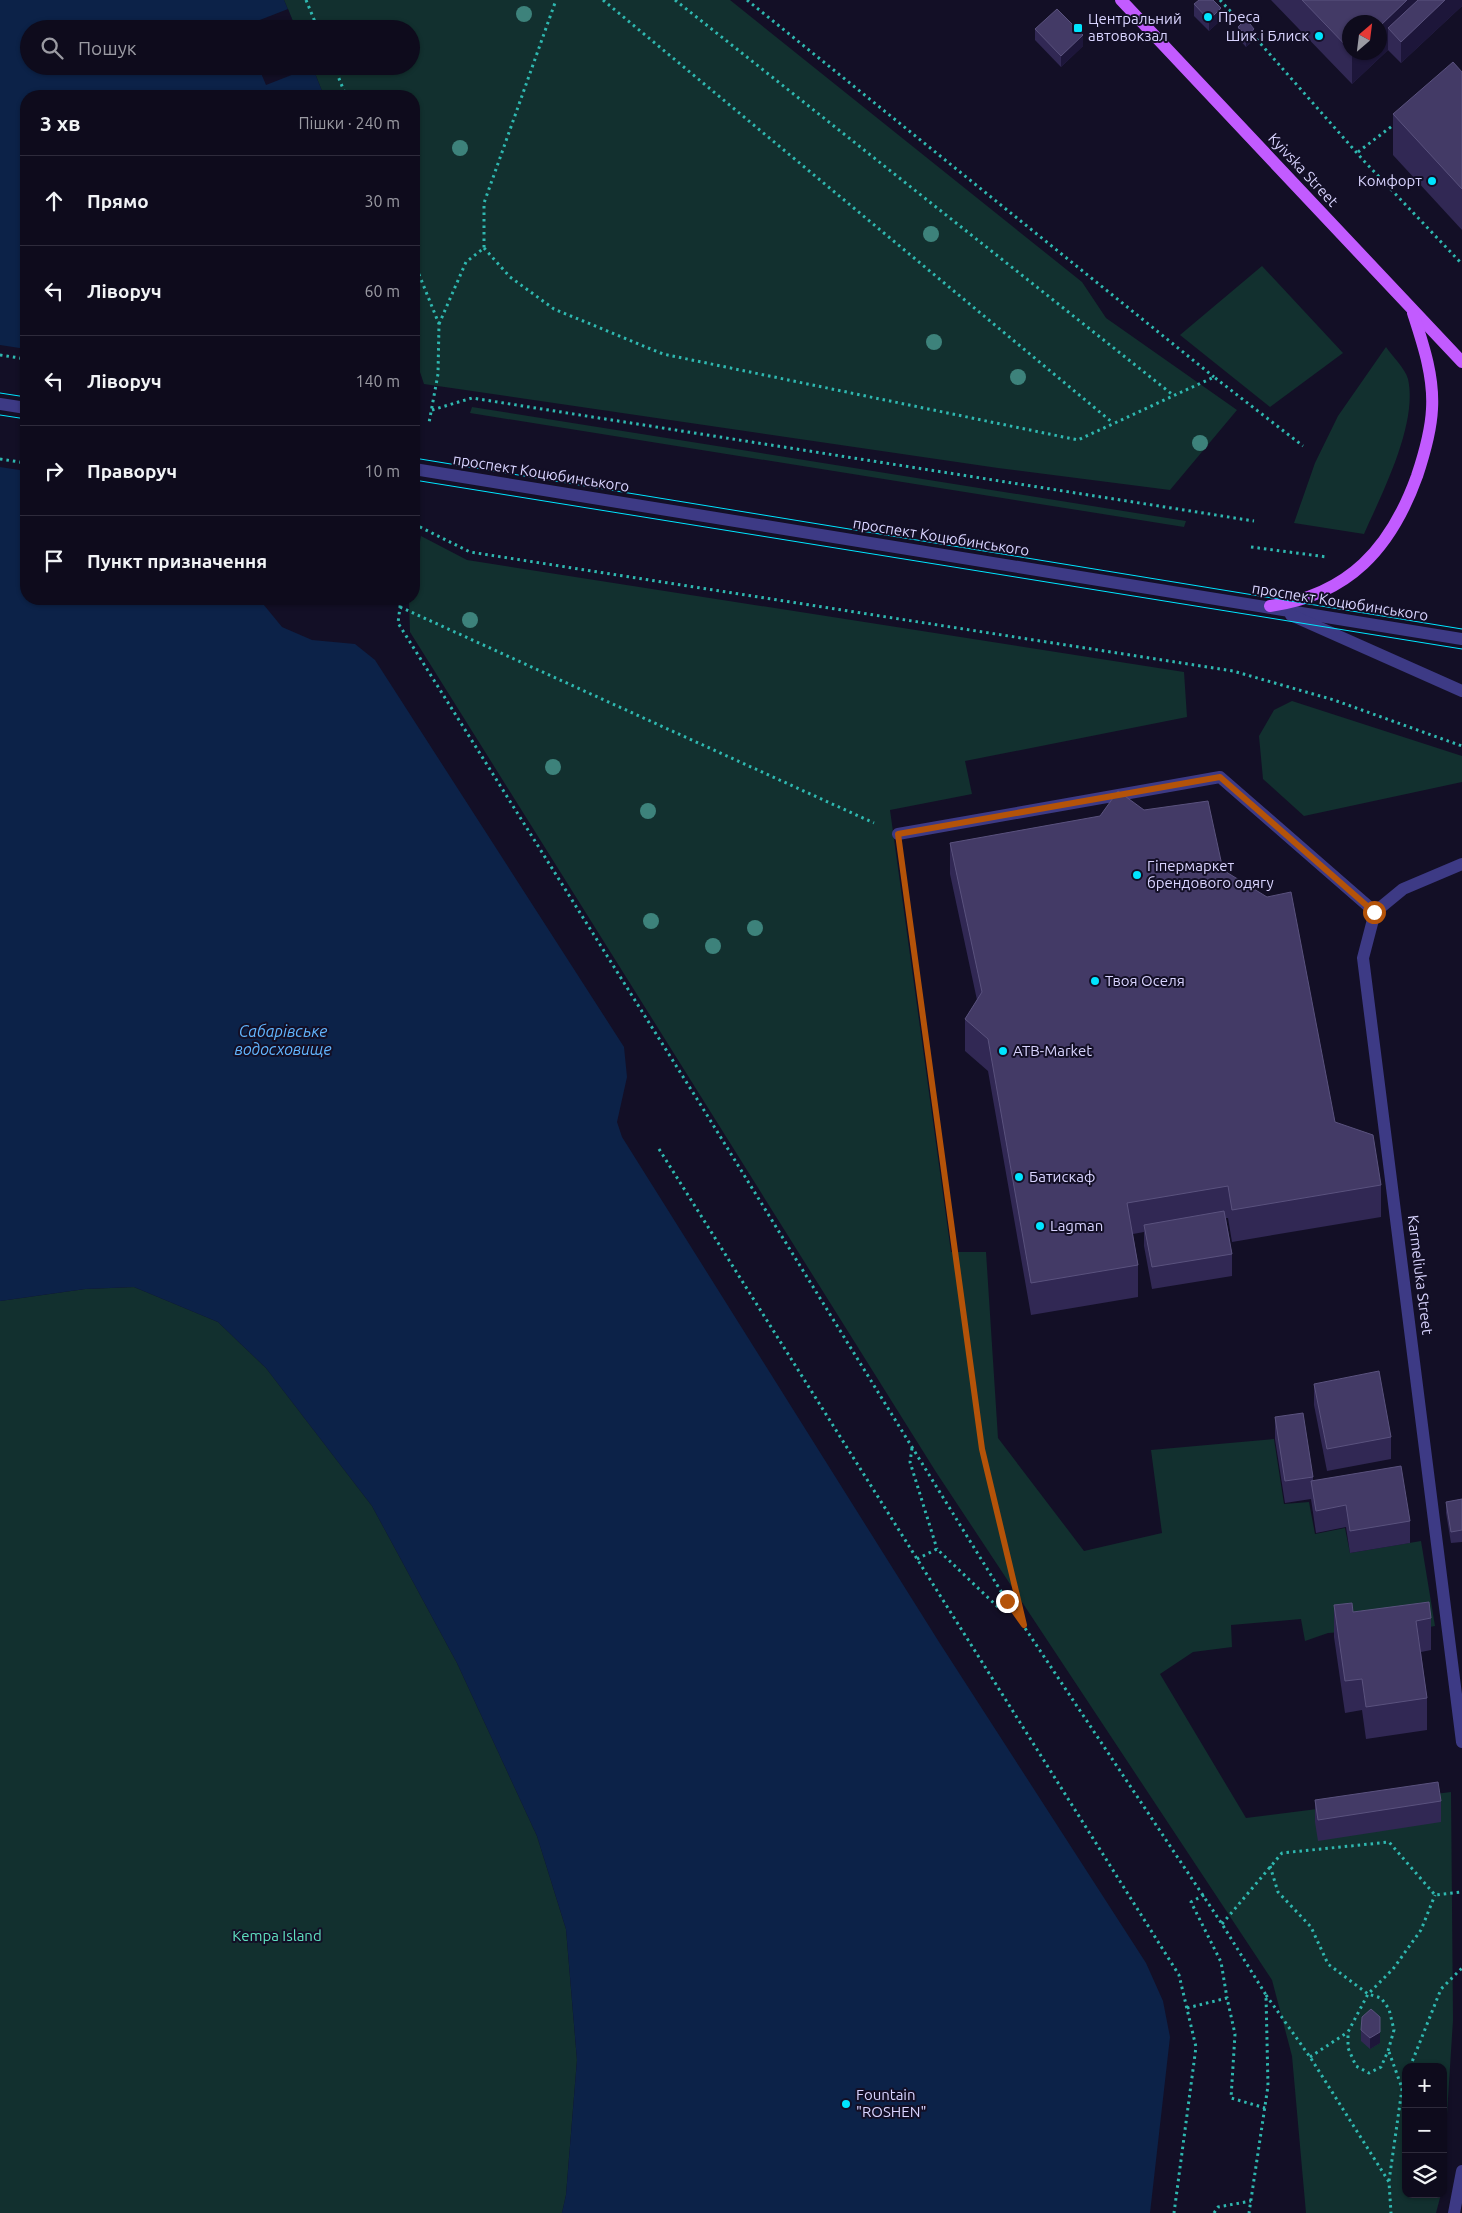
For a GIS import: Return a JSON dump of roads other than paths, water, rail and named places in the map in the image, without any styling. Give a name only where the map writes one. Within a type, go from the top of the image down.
[{"type":"main road","name":"Kyivska Street","points":[[1120,0],[1462,362]]},
{"type":"main road","points":[[1270,606],[1296,603],[1341,581],[1354,572],[1367,562],[1387,537],[1405,508],[1423,459],[1432,410],[1428,361],[1413,310]]},
{"type":"street","points":[[0,404],[20,407]]},
{"type":"street","name":"проспект Коцюбинського","points":[[420,470],[1270,606],[1462,639]]},
{"type":"street","points":[[1270,606],[1462,691]]},
{"type":"street","points":[[898,834],[1220,777],[1374,912],[1403,889],[1462,864]]},
{"type":"street","name":"Karmeliuka Street","points":[[1374,912],[1363,958],[1462,1742]]},
{"type":"street","points":[[1454,2213],[1462,2172]]},
{"type":"water","name":"Сабарівське водосховище","points":[[0,0],[284,0],[292,20],[20,20],[20,75],[316,75],[322,90],[20,90],[20,605],[264,605],[282,627],[312,640],[355,644],[375,660],[624,1047],[627,1077],[617,1122],[622,1137],[939,1642],[1146,1963],[1163,2001],[1170,2037],[1150,2213],[562,2213],[566,2195],[577,2060],[566,1929],[537,1836],[457,1663],[372,1506],[266,1368],[218,1322],[134,1287],[85,1289],[0,1301]]},
{"type":"tram line","points":[[0,393],[20,396]]},
{"type":"tram line","points":[[0,415],[20,418]]},
{"type":"tram line","points":[[420,459],[1462,629]]},
{"type":"tram line","points":[[420,481],[1462,649]]},
{"type":"place","name":"Преса","points":[[1208,17]]},
{"type":"place","name":"Центральний автовокзал","points":[[1078,28]]},
{"type":"place","name":"Шик і Блиск","points":[[1319,36]]},
{"type":"place","name":"Комфорт","points":[[1432,181]]},
{"type":"place","name":"Гіпермаркет брендового одягу","points":[[1137,875]]},
{"type":"place","name":"Твоя Оселя","points":[[1095,981]]},
{"type":"place","name":"ATB-Market","points":[[1003,1051]]},
{"type":"place","name":"Батискаф","points":[[1019,1177]]},
{"type":"place","name":"Lagman","points":[[1040,1226]]},
{"type":"place","name":"Fountain \"ROSHEN\"","points":[[846,2104]]},
{"type":"park label","name":"Kempa Island","points":[[277,1936]]}]
